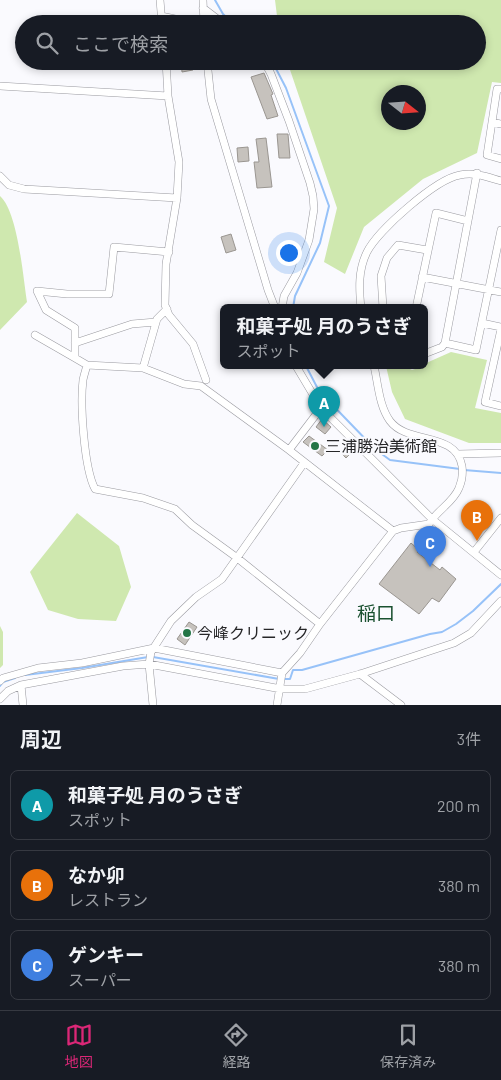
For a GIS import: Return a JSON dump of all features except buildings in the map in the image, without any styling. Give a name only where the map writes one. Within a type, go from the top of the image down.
[{"type":"street","points":[[160,0],[161,15]]},
{"type":"street","points":[[203,4],[215,15]]},
{"type":"street","points":[[167,70],[168,96],[179,162],[177,198],[166,264],[165,305],[169,315],[193,344],[206,380]]},
{"type":"street","points":[[208,70],[211,99],[273,304]]},
{"type":"street","points":[[270,70],[289,121],[313,196],[314,209],[309,240],[297,273],[284,296],[283,304]]},
{"type":"street","points":[[0,86],[168,96]]},
{"type":"street","points":[[501,89],[497,89],[487,155],[501,159]]},
{"type":"street","points":[[492,122],[501,124]]},
{"type":"street","points":[[360,304],[358,285],[367,252],[378,236],[434,186],[452,177],[476,173],[501,181]]},
{"type":"street","points":[[428,352],[442,347],[445,343],[476,173]]},
{"type":"street","points":[[0,176],[9,185],[24,189],[177,198]]},
{"type":"street","points":[[417,304],[436,213],[468,221]]},
{"type":"street","points":[[445,343],[476,350],[501,230]]},
{"type":"street","points":[[383,304],[382,276],[387,258],[398,245],[427,250]]},
{"type":"street","points":[[75,358],[76,328],[46,310],[37,291],[67,294],[109,294],[114,248],[169,252]]},
{"type":"street","points":[[422,277],[501,292]]},
{"type":"street","points":[[143,368],[156,322],[167,308]]},
{"type":"street","points":[[75,343],[132,324],[156,322]]},
{"type":"street","points":[[482,323],[501,328],[485,402],[501,406]]},
{"type":"street","points":[[35,334],[87,364],[143,368],[184,384],[202,386],[289,450],[393,531]]},
{"type":"street","points":[[87,364],[83,378],[83,415],[88,466],[95,489],[143,498],[175,509],[192,525],[236,557],[320,624]]},
{"type":"street","points":[[298,369],[321,408],[432,519],[501,575]]},
{"type":"street","points":[[278,705],[282,673],[300,653],[320,624],[393,531],[430,524],[432,519],[449,503],[459,489],[462,480],[462,467],[458,455],[453,449],[445,444],[407,434],[390,422],[384,408],[375,369]]},
{"type":"street","points":[[289,450],[321,408]]},
{"type":"street","points":[[458,455],[501,453]]},
{"type":"street","points":[[153,705],[149,664],[152,650],[171,621],[196,597],[222,579],[304,463]]},
{"type":"street","points":[[474,552],[501,518]]},
{"type":"street","points":[[0,699],[8,691],[21,685],[123,666],[149,664],[281,689],[304,689],[360,674],[454,642],[471,633],[501,601]]},
{"type":"street","points":[[0,681],[4,678],[38,668],[82,663],[152,650],[282,673]]},
{"type":"street","points":[[360,674],[401,705]]},
{"type":"street","points":[[21,685],[23,705]]},
{"type":"green space","points":[[275,0],[501,0],[501,83],[492,82],[477,153],[423,179],[364,227],[345,274],[324,262],[337,208],[290,70],[486,70],[486,15],[277,15]]},
{"type":"green space","points":[[0,196],[6,204],[15,230],[27,302],[0,330]]},
{"type":"green space","points":[[451,352],[487,360],[475,408],[501,413],[501,443],[469,443],[405,419],[392,392],[387,369],[428,369],[428,362]]},
{"type":"green space","points":[[77,513],[119,546],[131,587],[116,621],[78,619],[48,610],[30,572]]},
{"type":"green space","points":[[0,626],[3,632],[3,665],[0,668]]},
{"type":"waterway","points":[[215,0],[224,15]]},
{"type":"waterway","points":[[277,70],[286,88],[329,206],[320,243],[295,296],[294,304]]},
{"type":"waterway","points":[[308,369],[319,391],[375,449],[390,460],[460,469]]},
{"type":"waterway","points":[[464,470],[501,473]]},
{"type":"waterway","points":[[284,679],[290,679],[293,670],[302,670],[442,632],[473,611],[501,584]]},
{"type":"waterway","points":[[25,675],[148,657]]},
{"type":"waterway","points":[[153,657],[279,679]]},
{"type":"waterway","points":[[0,686],[3,682],[15,678]]},
{"type":"place","name":"和菓子処 月のうさぎ","points":[[324,427]]},
{"type":"place","name":"三浦勝治美術館","points":[[315,446]]},
{"type":"place","name":"なか卯","points":[[477,541]]},
{"type":"place","name":"ゲンキー","points":[[430,567]]},
{"type":"place","name":"今峰クリニック","points":[[187,633]]},
{"type":"district","name":"稲口","points":[[376,613]]}]
